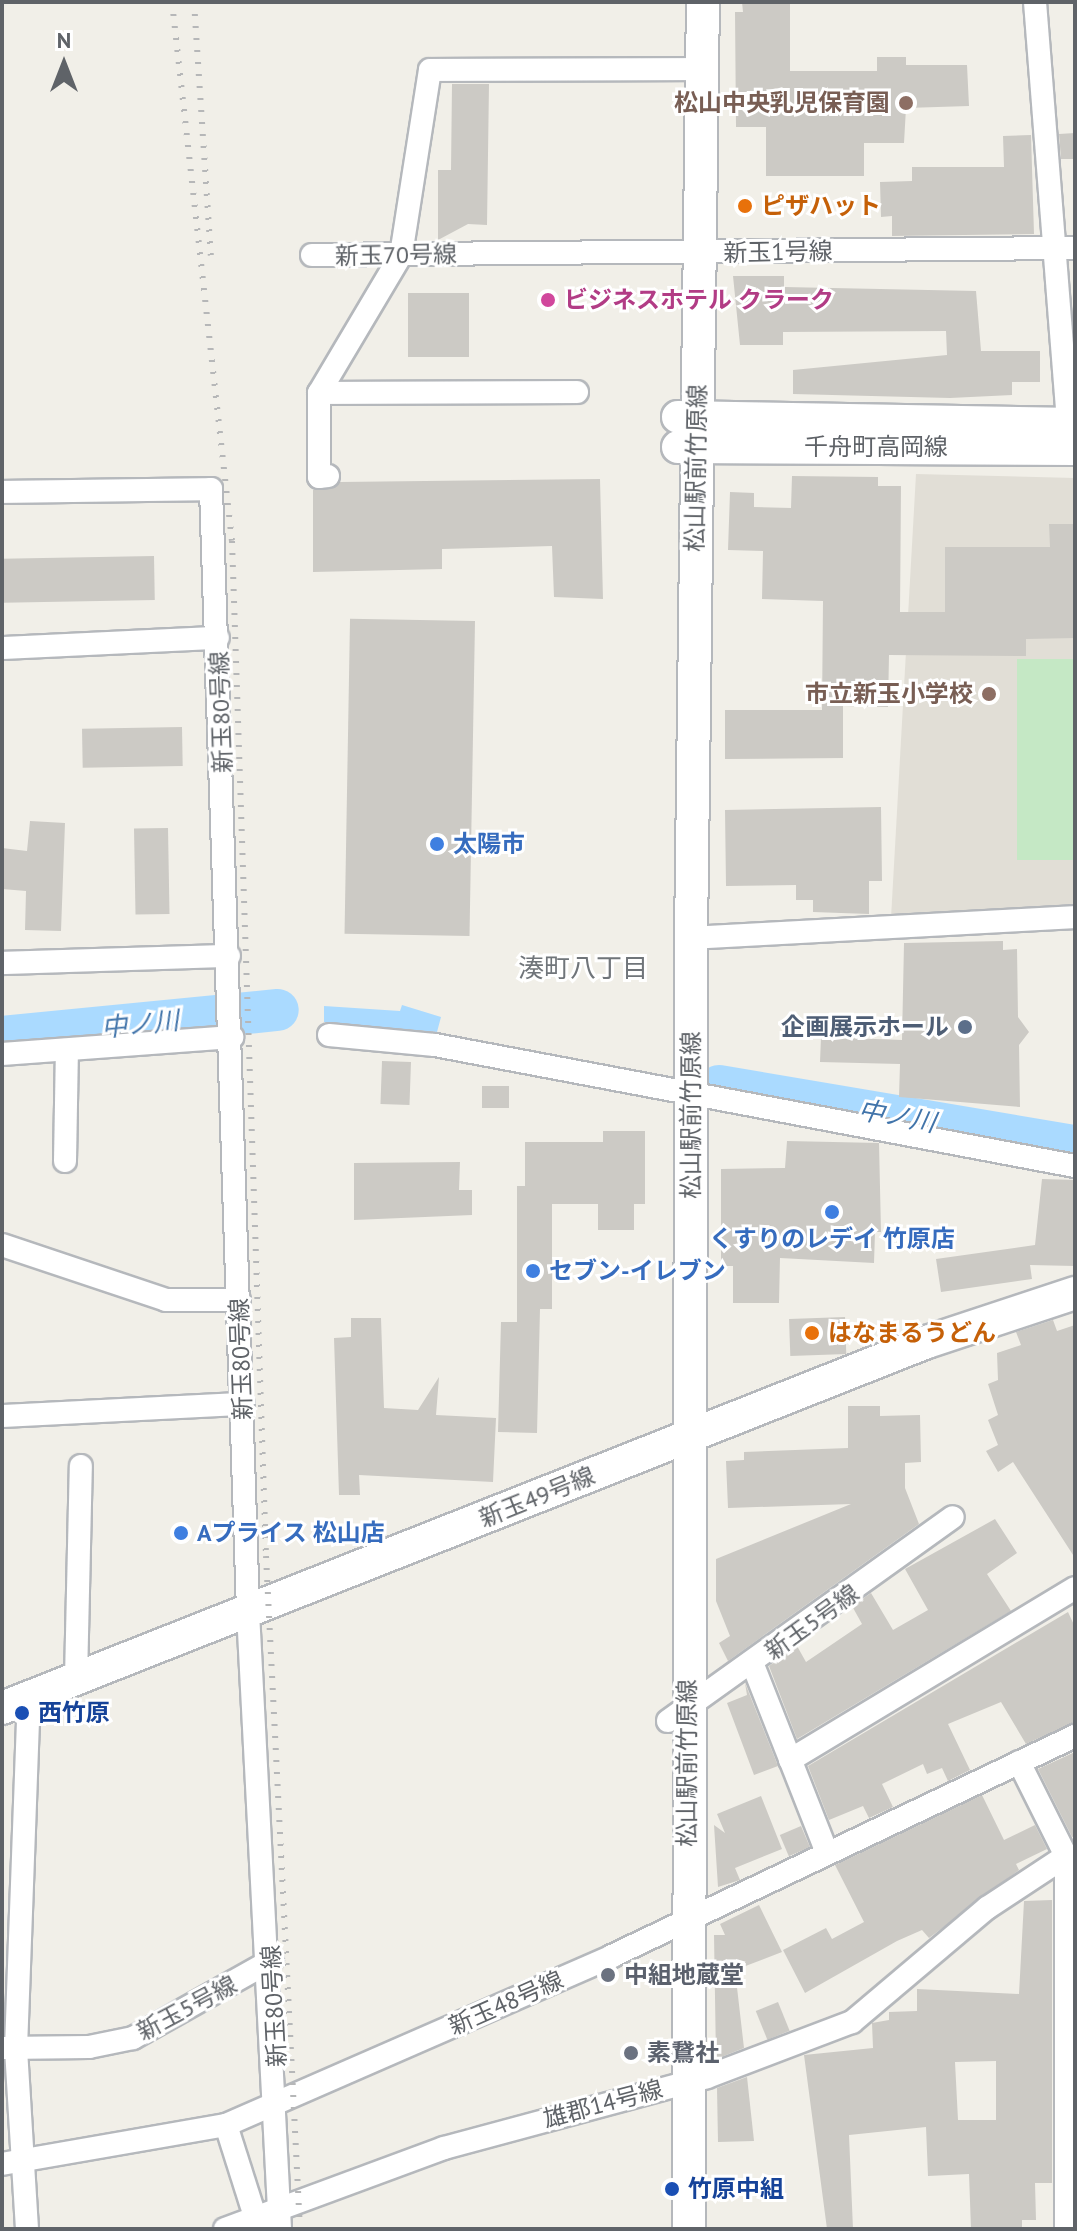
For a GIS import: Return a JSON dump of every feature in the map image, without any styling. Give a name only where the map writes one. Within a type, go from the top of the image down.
[{"type":"street","name":"松山駅前竹原線","points":[[683,2],[693,69]]},
{"type":"street","name":"松山駅前竹原線","points":[[689,2229],[680,2084],[677,1922],[678,1441],[693,69],[703,2]]},
{"type":"street","points":[[1035,2],[1066,248],[1072,437]]},
{"type":"street","points":[[323,476],[319,397],[401,255],[430,70],[693,69]]},
{"type":"street","name":"新玉1号線","points":[[480,254],[1066,248]]},
{"type":"street","name":"新玉70号線","points":[[312,255],[480,254]]},
{"type":"street","points":[[319,397],[577,392]]},
{"type":"street","name":"千舟町高岡線","points":[[687,432],[1072,437]]},
{"type":"street","name":"新玉80号線","points":[[2,492],[211,489],[229,956],[248,1612],[272,1960],[280,2220]]},
{"type":"street","points":[[2,648],[218,638]]},
{"type":"street","points":[[682,939],[1075,917]]},
{"type":"street","points":[[2,963],[229,956]]},
{"type":"street","points":[[2,1054],[67,1050],[231,1022]]},
{"type":"street","points":[[329,1035],[435,1045],[682,1097],[1075,1166]]},
{"type":"street","points":[[65,1161],[67,1050]]},
{"type":"street","points":[[2,1245],[166,1300],[239,1300]]},
{"type":"street","name":"新玉49号線","points":[[15,1702],[927,1342],[1075,1293]]},
{"type":"street","points":[[2,1416],[243,1404]]},
{"type":"street","points":[[76,1679],[81,1466]]},
{"type":"street","name":"新玉5号線","points":[[677,1715],[753,1665],[953,1517]]},
{"type":"street","points":[[790,1760],[1075,1588]]},
{"type":"street","points":[[753,1665],[826,1850]]},
{"type":"street","points":[[15,1702],[9,2048],[12,2163],[27,2229]]},
{"type":"street","name":"新玉48号線","points":[[12,2163],[226,2125],[677,1922],[1075,1736]]},
{"type":"street","points":[[1019,1762],[1066,1856],[1066,2229]]},
{"type":"street","name":"雄郡14号線","points":[[225,2229],[280,2220],[444,2148],[680,2084],[852,2022],[987,1908],[1066,1856]]},
{"type":"street","name":"新玉5号線","points":[[9,2048],[133,2038],[272,1960]]},
{"type":"street","name":"松山駅前竹原線","points":[[670,2229],[680,2084]]},
{"type":"street","points":[[226,2125],[257,2225]]},
{"type":"shaded area","name":"市立新玉小学校","points":[[916,474],[1075,478],[1075,909],[891,918]]},
{"type":"green space","points":[[1017,659],[1075,659],[1075,860],[1017,860]]},
{"type":"water","points":[[402,1005],[441,1017],[437,1032],[324,1022],[324,1006],[400,1011]]},
{"type":"water","points":[[718,1079],[847,1096],[870,1102],[868,1116],[719,1094]]},
{"type":"water","points":[[909,1108],[1075,1137],[1073,1152],[906,1123]]},
{"type":"building","points":[[742,2],[790,2],[790,71],[877,71],[877,57],[906,57],[906,65],[967,65],[969,106],[906,108],[904,143],[864,143],[864,176],[766,176],[766,127],[736,127],[735,12],[743,12]]},
{"type":"building","points":[[452,84],[489,84],[487,225],[468,224],[438,240],[438,170],[451,170]]},
{"type":"building","points":[[1075,133],[1075,159],[1061,159],[1059,134]]},
{"type":"building","points":[[1031,135],[1034,234],[892,236],[892,216],[881,217],[880,182],[912,181],[912,167],[1004,167],[1003,136]]},
{"type":"building","points":[[733,276],[784,276],[784,287],[976,291],[981,351],[1040,351],[1040,382],[1012,382],[1012,395],[950,398],[793,394],[793,370],[947,355],[946,331],[783,332],[783,345],[740,345]]},
{"type":"building","points":[[408,293],[469,293],[469,357],[408,357]]},
{"type":"building","points":[[792,476],[878,477],[878,486],[901,486],[900,612],[945,612],[945,547],[1050,547],[1049,524],[1075,524],[1075,638],[1026,639],[1026,656],[889,655],[888,707],[843,706],[843,758],[725,759],[725,710],[822,710],[823,601],[762,599],[763,551],[728,550],[730,492],[754,493],[754,507],[791,508]]},
{"type":"building","points":[[600,479],[603,599],[554,597],[552,546],[442,549],[442,569],[313,572],[313,490],[340,482]]},
{"type":"building","points":[[154,556],[155,600],[3,603],[2,559]]},
{"type":"building","points":[[350,619],[475,621],[470,936],[345,934]]},
{"type":"building","points":[[182,727],[183,766],[83,768],[82,729]]},
{"type":"building","points":[[881,807],[882,881],[869,881],[869,914],[813,912],[813,900],[796,900],[796,885],[726,886],[725,810]]},
{"type":"building","points":[[30,821],[65,823],[61,931],[25,930],[26,891],[2,889],[2,848],[27,851]]},
{"type":"building","points":[[168,828],[170,914],[136,915],[134,829]]},
{"type":"building","name":"企画展示ホール","points":[[1003,941],[1003,950],[1017,949],[1018,1017],[1029,1032],[1019,1045],[1020,1107],[899,1097],[900,1064],[820,1062],[821,1037],[902,1040],[904,943]]},
{"type":"building","points":[[382,1061],[411,1062],[409,1105],[380,1104]]},
{"type":"building","points":[[482,1086],[509,1086],[509,1108],[482,1108]]},
{"type":"building","points":[[603,1131],[645,1131],[645,1204],[634,1204],[634,1230],[598,1230],[598,1204],[552,1204],[552,1309],[540,1309],[537,1433],[498,1432],[501,1322],[517,1322],[517,1186],[525,1186],[525,1142],[603,1142]]},
{"type":"building","points":[[787,1141],[879,1143],[881,1232],[875,1232],[874,1263],[780,1258],[779,1303],[733,1303],[733,1266],[721,1266],[721,1169],[785,1168]]},
{"type":"building","points":[[460,1162],[459,1190],[472,1190],[472,1215],[354,1220],[354,1163]]},
{"type":"building","points":[[1042,1179],[1075,1180],[1075,1266],[1030,1265],[1032,1279],[941,1292],[936,1259],[1035,1245]]},
{"type":"building","points":[[845,1317],[846,1354],[790,1356],[789,1319]]},
{"type":"building","points":[[351,1318],[381,1318],[384,1408],[418,1410],[439,1377],[436,1415],[496,1418],[493,1482],[359,1475],[360,1495],[339,1495],[334,1338],[351,1337]]},
{"type":"building","points":[[1053,1320],[1057,1331],[1075,1325],[1075,1558],[1013,1462],[998,1472],[986,1451],[998,1445],[988,1420],[998,1415],[988,1384],[998,1380],[997,1353],[1021,1345],[1016,1332]]},
{"type":"building","points":[[848,1406],[880,1406],[880,1416],[920,1415],[921,1462],[905,1463],[905,1488],[919,1524],[728,1661],[719,1643],[730,1636],[716,1601],[716,1559],[851,1504],[728,1508],[726,1461],[744,1460],[744,1452],[848,1448]]},
{"type":"building","points":[[995,1519],[1017,1553],[987,1574],[1011,1611],[797,1739],[769,1666],[797,1646],[806,1662],[862,1624],[852,1606],[871,1593],[893,1630],[928,1610],[905,1569]]},
{"type":"building","points":[[1068,1612],[1075,1627],[1075,1722],[1026,1744],[1001,1702],[948,1724],[970,1770],[948,1781],[942,1768],[927,1774],[923,1764],[882,1784],[893,1807],[869,1818],[863,1806],[829,1820],[808,1766]]},
{"type":"building","points":[[745,1683],[778,1766],[754,1775],[727,1703],[747,1695]]},
{"type":"building","points":[[1075,1752],[1075,1836],[1072,1837],[1038,1769]]},
{"type":"building","points":[[982,1795],[1004,1840],[1035,1825],[1047,1849],[1016,1864],[1019,1870],[929,1938],[922,1930],[897,1941],[805,1993],[783,1950],[826,1928],[832,1939],[864,1922],[835,1865]]},
{"type":"building","points":[[761,1796],[782,1849],[735,1868],[740,1880],[718,1887],[714,1825],[725,1833],[717,1814]]},
{"type":"building","points":[[801,1826],[810,1847],[789,1856],[780,1835]]},
{"type":"building","points":[[1052,1900],[1052,2183],[1035,2183],[1036,2220],[1022,2220],[1022,2229],[971,2229],[969,2174],[928,2176],[926,2127],[849,2135],[853,2229],[827,2229],[804,2055],[873,2048],[872,2023],[889,2020],[889,2012],[917,2011],[917,1989],[1019,1994],[1024,1901]],"holes":[[[996,2061],[996,2120],[958,2120],[955,2062]]]},
{"type":"building","points":[[759,1905],[782,1952],[735,1970],[744,2048],[716,2059],[714,1935],[725,1935],[720,1924]]},
{"type":"building","points":[[778,2002],[790,2031],[767,2040],[756,2011]]},
{"type":"building","points":[[747,2077],[754,2141],[718,2142],[717,2088]]},
{"type":"waterway","name":"中ノ川","points":[[2,1037],[278,1010]]},
{"type":"waterway","name":"中ノ川","points":[[719,1086],[1075,1146]]},
{"type":"railway","points":[[172,2],[232,541],[266,1556],[300,2229]]},
{"type":"railway","points":[[194,2],[211,255]]},
{"type":"place","name":"松山中央乳児保育園","points":[[906,103]]},
{"type":"place","name":"ピザハット","points":[[745,206]]},
{"type":"place","name":"ビジネスホテル クラーク","points":[[548,300]]},
{"type":"place","name":"市立新玉小学校","points":[[989,694]]},
{"type":"place","name":"太陽市","points":[[437,844]]},
{"type":"place","name":"企画展示ホール","points":[[965,1027]]},
{"type":"place","name":"くすりのレデイ 竹原店","points":[[832,1212]]},
{"type":"place","name":"セブン-イレブン","points":[[533,1271]]},
{"type":"place","name":"はなまるうどん","points":[[812,1333]]},
{"type":"place","name":"Aプライス 松山店","points":[[181,1533]]},
{"type":"place","name":"西竹原","points":[[22,1713]]},
{"type":"place","name":"中組地蔵堂","points":[[608,1975]]},
{"type":"place","name":"素鵞社","points":[[631,2053]]},
{"type":"place","name":"竹原中組","points":[[672,2189]]},
{"type":"district","name":"湊町八丁目","points":[[583,968]]}]
